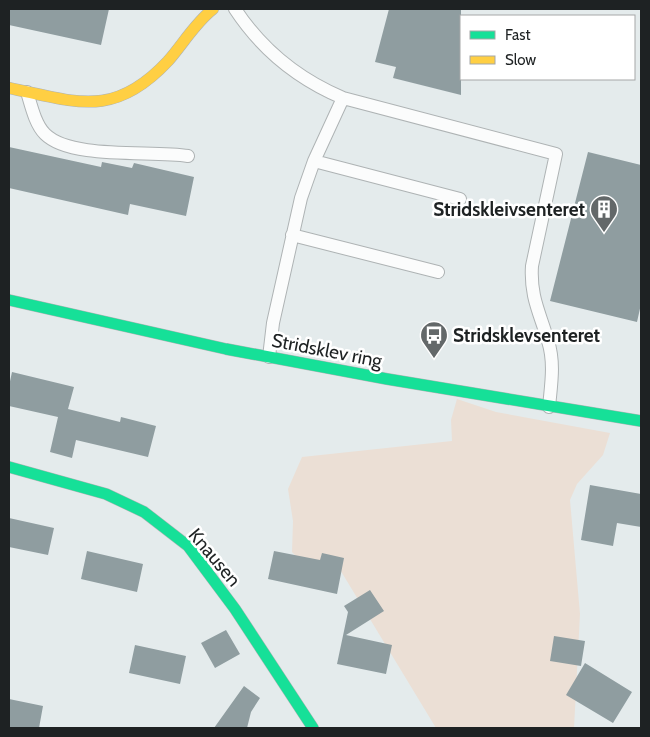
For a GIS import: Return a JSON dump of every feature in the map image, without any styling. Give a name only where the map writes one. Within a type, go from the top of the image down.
[{"type":"street","points":[[9,88],[89,103],[120,98],[155,75],[213,9]]},
{"type":"street","name":"Stridsklev ring","points":[[9,300],[270,357],[641,422]]},
{"type":"street","name":"Knausen","points":[[9,467],[106,494],[144,512],[188,546],[235,609],[313,728]]},
{"type":"lane","points":[[235,9],[271,54],[321,88],[344,98],[556,154],[532,266],[530,284],[551,354],[553,372],[548,407]]},
{"type":"lane","points":[[27,92],[38,125],[45,134],[60,144],[109,153],[167,153],[188,156]]},
{"type":"lane","points":[[270,357],[273,323],[301,198],[314,162],[344,98]]},
{"type":"lane","points":[[314,162],[460,199]]},
{"type":"lane","points":[[292,236],[438,272]]},
{"type":"shaded area","points":[[457,399],[496,412],[610,433],[603,455],[577,484],[570,500],[580,614],[574,728],[436,728],[339,568],[307,568],[292,552],[293,521],[288,489],[302,457],[452,441],[451,420]]},
{"type":"building","points":[[9,9],[109,9],[101,45],[9,25]]},
{"type":"building","points":[[389,9],[461,9],[461,95],[393,78],[396,67],[375,62]]},
{"type":"building","points":[[9,147],[101,167],[102,162],[132,168],[134,163],[194,177],[186,216],[130,204],[128,215],[9,188]]},
{"type":"building","name":"Stridskleivsenteret","points":[[588,152],[641,165],[641,304],[637,322],[550,301]]},
{"type":"building","points":[[12,372],[74,387],[68,409],[120,422],[121,417],[156,426],[148,457],[76,440],[72,458],[50,452],[58,417],[9,406],[9,386]]},
{"type":"building","points":[[590,485],[641,494],[641,527],[617,523],[613,546],[581,540]]},
{"type":"building","points":[[9,518],[54,528],[48,555],[9,547]]},
{"type":"building","points":[[87,551],[143,564],[137,592],[81,579]]},
{"type":"building","points":[[274,551],[320,560],[322,553],[344,558],[337,594],[268,579]]},
{"type":"building","points":[[370,590],[384,611],[346,635],[392,645],[386,674],[337,664],[348,612],[344,606]]},
{"type":"building","points":[[226,630],[240,654],[215,668],[201,643]]},
{"type":"building","points":[[554,636],[585,641],[581,666],[550,661]]},
{"type":"building","points":[[135,645],[186,656],[180,684],[129,673]]},
{"type":"building","points":[[585,663],[632,692],[613,723],[566,695]]},
{"type":"building","points":[[244,686],[260,698],[251,712],[247,728],[214,728]]},
{"type":"building","points":[[9,699],[43,706],[39,728],[9,728]]},
{"type":"traffic: fast","points":[[9,300],[226,349],[387,379],[641,421]]},
{"type":"traffic: fast","points":[[9,467],[106,494],[144,512],[188,546],[235,609],[313,728]]},
{"type":"traffic: slow","points":[[9,88],[75,101],[112,99],[130,92],[148,79],[168,61],[195,27],[213,9]]},
{"type":"place","name":"Stridskleivsenteret","points":[[604,233]]},
{"type":"place","name":"Stridsklevsenteret","points":[[434,359]]}]
